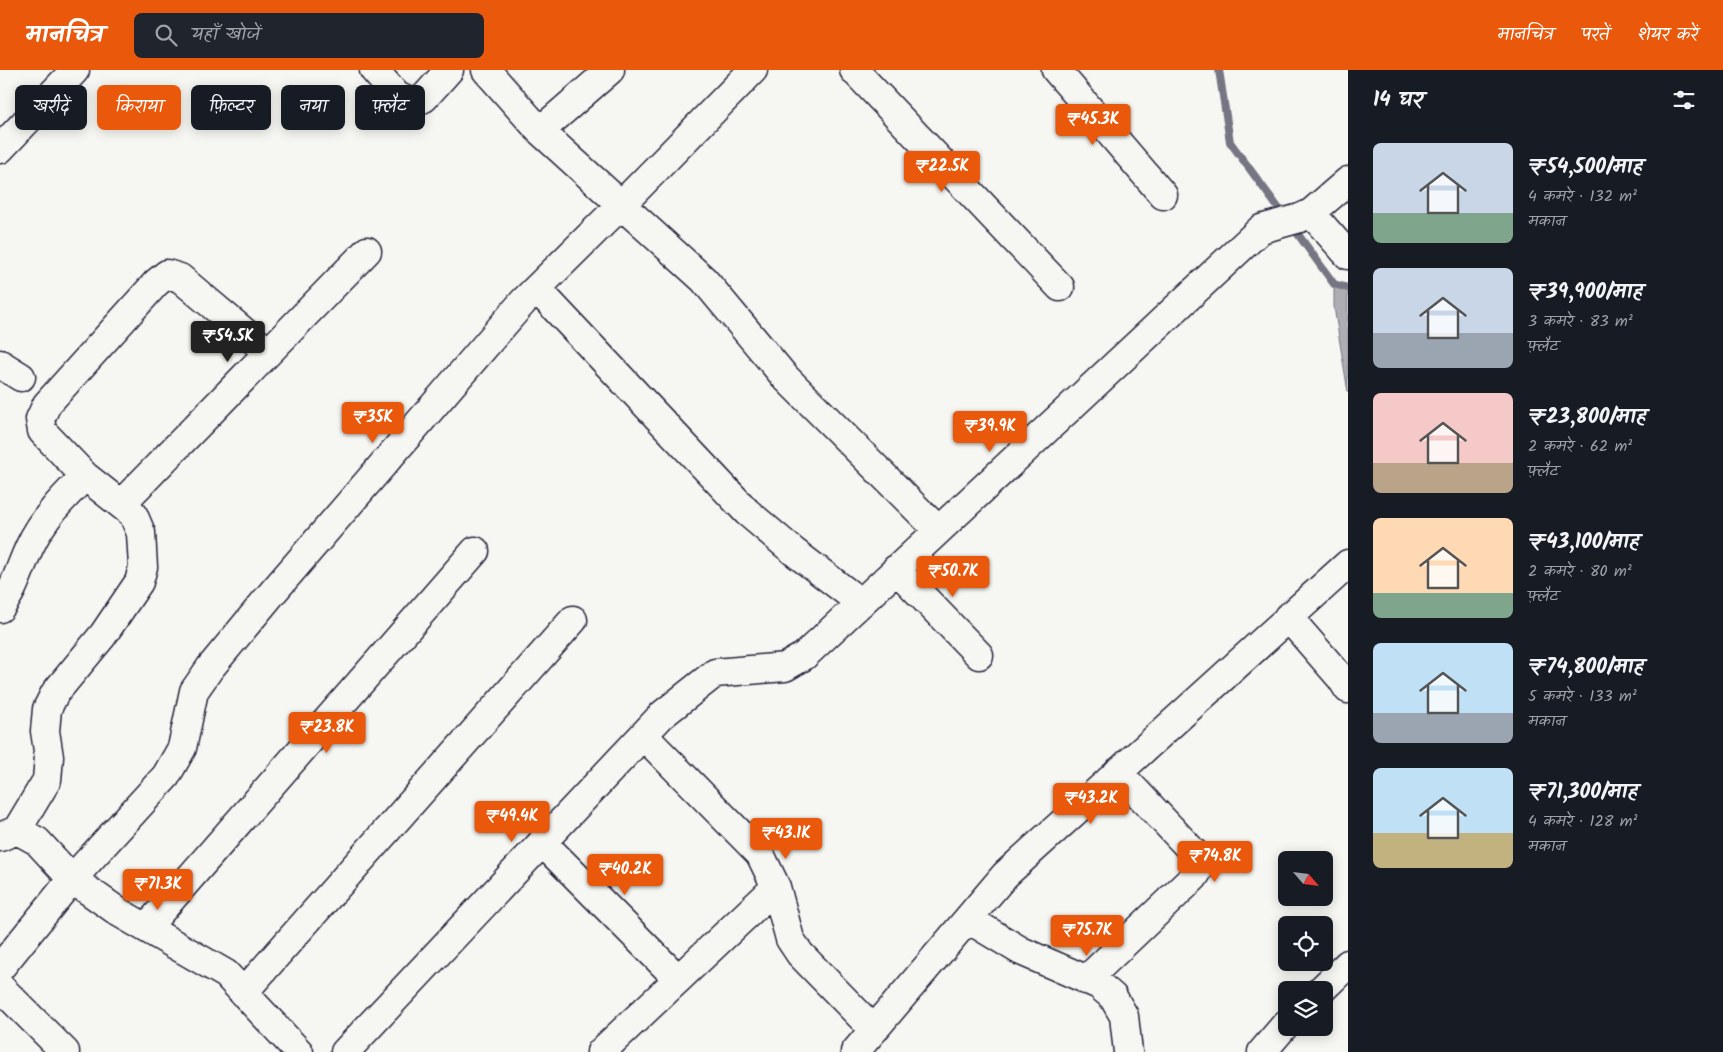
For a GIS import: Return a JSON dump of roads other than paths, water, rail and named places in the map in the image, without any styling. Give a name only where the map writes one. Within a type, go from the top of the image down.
[{"type":"street","points":[[1,145],[74,70]]},
{"type":"street","points":[[374,70],[397,96],[412,103],[424,98],[449,70]]},
{"type":"street","points":[[486,70],[540,131],[704,280],[785,377],[938,530]]},
{"type":"street","points":[[540,131],[610,70]]},
{"type":"street","points":[[0,968],[72,879],[166,776],[182,748],[194,691],[210,668],[273,592],[517,310],[753,70]]},
{"type":"street","points":[[854,70],[1060,288]]},
{"type":"street","points":[[1056,70],[1162,195]]},
{"type":"street","points":[[346,1052],[662,715],[715,673],[785,667],[804,656],[1261,229],[1306,215],[1348,181]]},
{"type":"street","points":[[1306,215],[1348,255]]},
{"type":"street","points":[[121,504],[367,251]]},
{"type":"street","points":[[268,352],[180,278],[167,274],[156,283],[47,404],[40,419],[42,431],[85,476],[133,514],[141,533],[143,567],[139,582],[103,635],[55,693],[47,709],[45,731],[48,780],[8,833],[37,842],[72,879],[120,913],[226,974],[299,1052]]},
{"type":"street","points":[[537,289],[748,512],[793,551],[861,602]]},
{"type":"street","points":[[3,597],[31,544],[53,509],[85,476]]},
{"type":"street","points":[[146,928],[475,551]]},
{"type":"street","points":[[855,1052],[1005,875],[1348,564]]},
{"type":"street","points":[[896,569],[979,655]]},
{"type":"street","points":[[1288,617],[1341,678],[1348,689]]},
{"type":"street","points":[[242,993],[573,620]]},
{"type":"street","points":[[642,735],[760,854],[776,887],[790,939],[800,954],[874,1030]]},
{"type":"street","points":[[1086,980],[1194,876],[1200,866],[1197,856],[1118,772]]},
{"type":"street","points":[[542,842],[678,979]]},
{"type":"street","points":[[601,1052],[776,887]]},
{"type":"street","points":[[968,919],[1021,951],[1099,985],[1113,997],[1124,1016],[1128,1052]]},
{"type":"street","points":[[1333,981],[1346,971]]},
{"type":"street","points":[[0,987],[65,1052]]},
{"type":"street","points":[[1262,1052],[1278,1033]]},
{"type":"waterway","points":[[1219,70],[1230,142],[1285,217]]},
{"type":"waterway","points":[[1292,226],[1334,284],[1348,288]]}]
